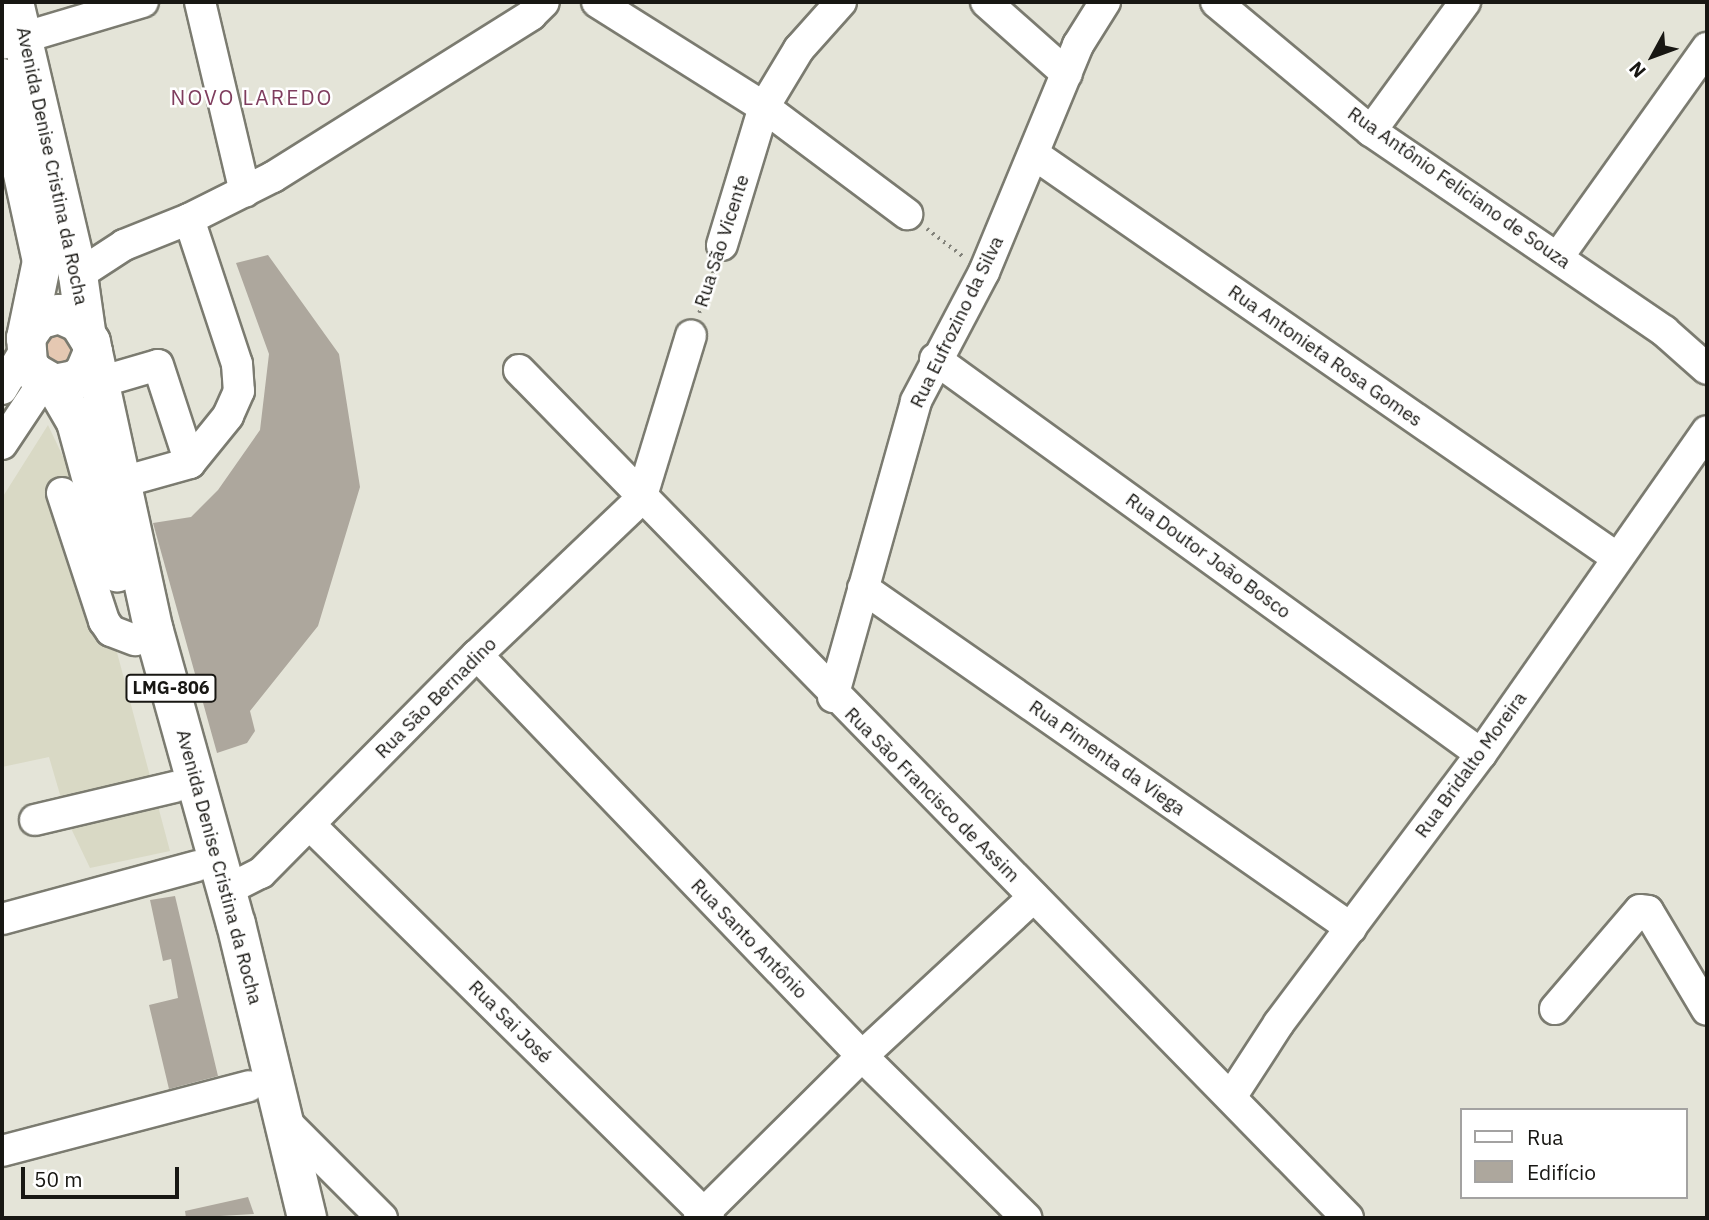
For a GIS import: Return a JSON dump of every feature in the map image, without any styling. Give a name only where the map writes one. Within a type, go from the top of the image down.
[{"type":"highway","name":"Avenida Denise Cristina da Rocha","points":[[14,27],[78,275],[93,355],[93,489],[154,631],[227,890],[307,1218]]},
{"type":"highway","name":"Avenida Denise Cristina da Rocha","points":[[2,78],[42,261],[37,364],[76,422],[197,866],[282,1218]]},
{"type":"highway","points":[[59,314],[79,323],[93,355],[84,373],[75,380],[37,364],[38,320],[59,314]]},
{"type":"street","points":[[14,27],[143,2]]},
{"type":"street","points":[[200,2],[245,192]]},
{"type":"street","points":[[78,275],[124,245],[189,219],[245,192],[531,15],[544,2]]},
{"type":"street","points":[[597,2],[764,107],[907,214]]},
{"type":"street","name":"Rua São Vicente","points":[[722,245],[764,107],[799,49],[841,2]]},
{"type":"street","points":[[986,2],[1067,74]]},
{"type":"street","name":"Rua Eufrozino da Silva","points":[[834,697],[916,401],[935,359],[984,272],[1035,155],[1078,45],[1105,2]]},
{"type":"street","name":"Rua Antônio Feliciano de Souza","points":[[1216,2],[1371,131],[1664,331],[1707,369]]},
{"type":"street","points":[[1371,131],[1465,2]]},
{"type":"street","points":[[1558,257],[1707,48]]},
{"type":"street","name":"Rua Antonieta Rosa Gomes","points":[[1035,155],[1616,557]]},
{"type":"street","points":[[93,489],[190,463],[228,416],[239,391],[237,364],[189,219]]},
{"type":"street","points":[[69,239],[124,245]]},
{"type":"street","points":[[641,499],[691,335]]},
{"type":"street","points":[[93,355],[158,365],[190,463]]},
{"type":"street","name":"Rua Doutor João Bosco","points":[[935,359],[1481,754]]},
{"type":"street","points":[[2,389],[37,364]]},
{"type":"street","points":[[2,444],[37,364]]},
{"type":"street","name":"Rua São Francisco de Assim","points":[[519,370],[834,697],[1348,1218]]},
{"type":"street","name":"Rua Bridalto Moreira","points":[[1231,1097],[1351,928],[1481,754],[1616,557],[1707,431]]},
{"type":"street","name":"Rua São Bernadino","points":[[227,890],[261,873],[477,655],[641,499]]},
{"type":"street","name":"Rua Pimenta da Viega","points":[[863,588],[1351,928]]},
{"type":"street","name":"Rua Santo Antônio","points":[[477,655],[862,1056],[1026,1218]]},
{"type":"street","points":[[35,820],[176,787]]},
{"type":"street","name":"Rua Sai José","points":[[310,825],[704,1217]]},
{"type":"street","points":[[2,919],[197,866]]},
{"type":"street","points":[[704,1217],[862,1056],[1034,897]]},
{"type":"street","points":[[1555,1009],[1640,910],[1648,911],[1707,1010]]},
{"type":"street","points":[[2,1151],[249,1086]]},
{"type":"street","points":[[283,1119],[382,1218]]},
{"type":"path","points":[[907,214],[984,272]]},
{"type":"path","name":"Rua São Vicente","points":[[691,335],[722,245]]},
{"type":"shaded area","points":[[62,326],[78,357],[52,370],[36,339]]},
{"type":"shaded area","points":[[48,425],[67,465],[170,851],[90,868],[68,822],[49,757],[2,767],[2,498]]},
{"type":"building","points":[[268,255],[339,354],[360,487],[318,626],[250,711],[255,731],[247,743],[217,753],[153,523],[191,517],[218,490],[260,430],[269,354],[236,263]]},
{"type":"building","points":[[175,896],[218,1076],[169,1089],[149,1005],[178,998],[171,959],[163,961],[150,900]]},
{"type":"building","points":[[248,1197],[254,1214],[186,1218],[185,1211]]},
{"type":"district","name":"NOVO LAREDO","points":[[252,97]]}]
